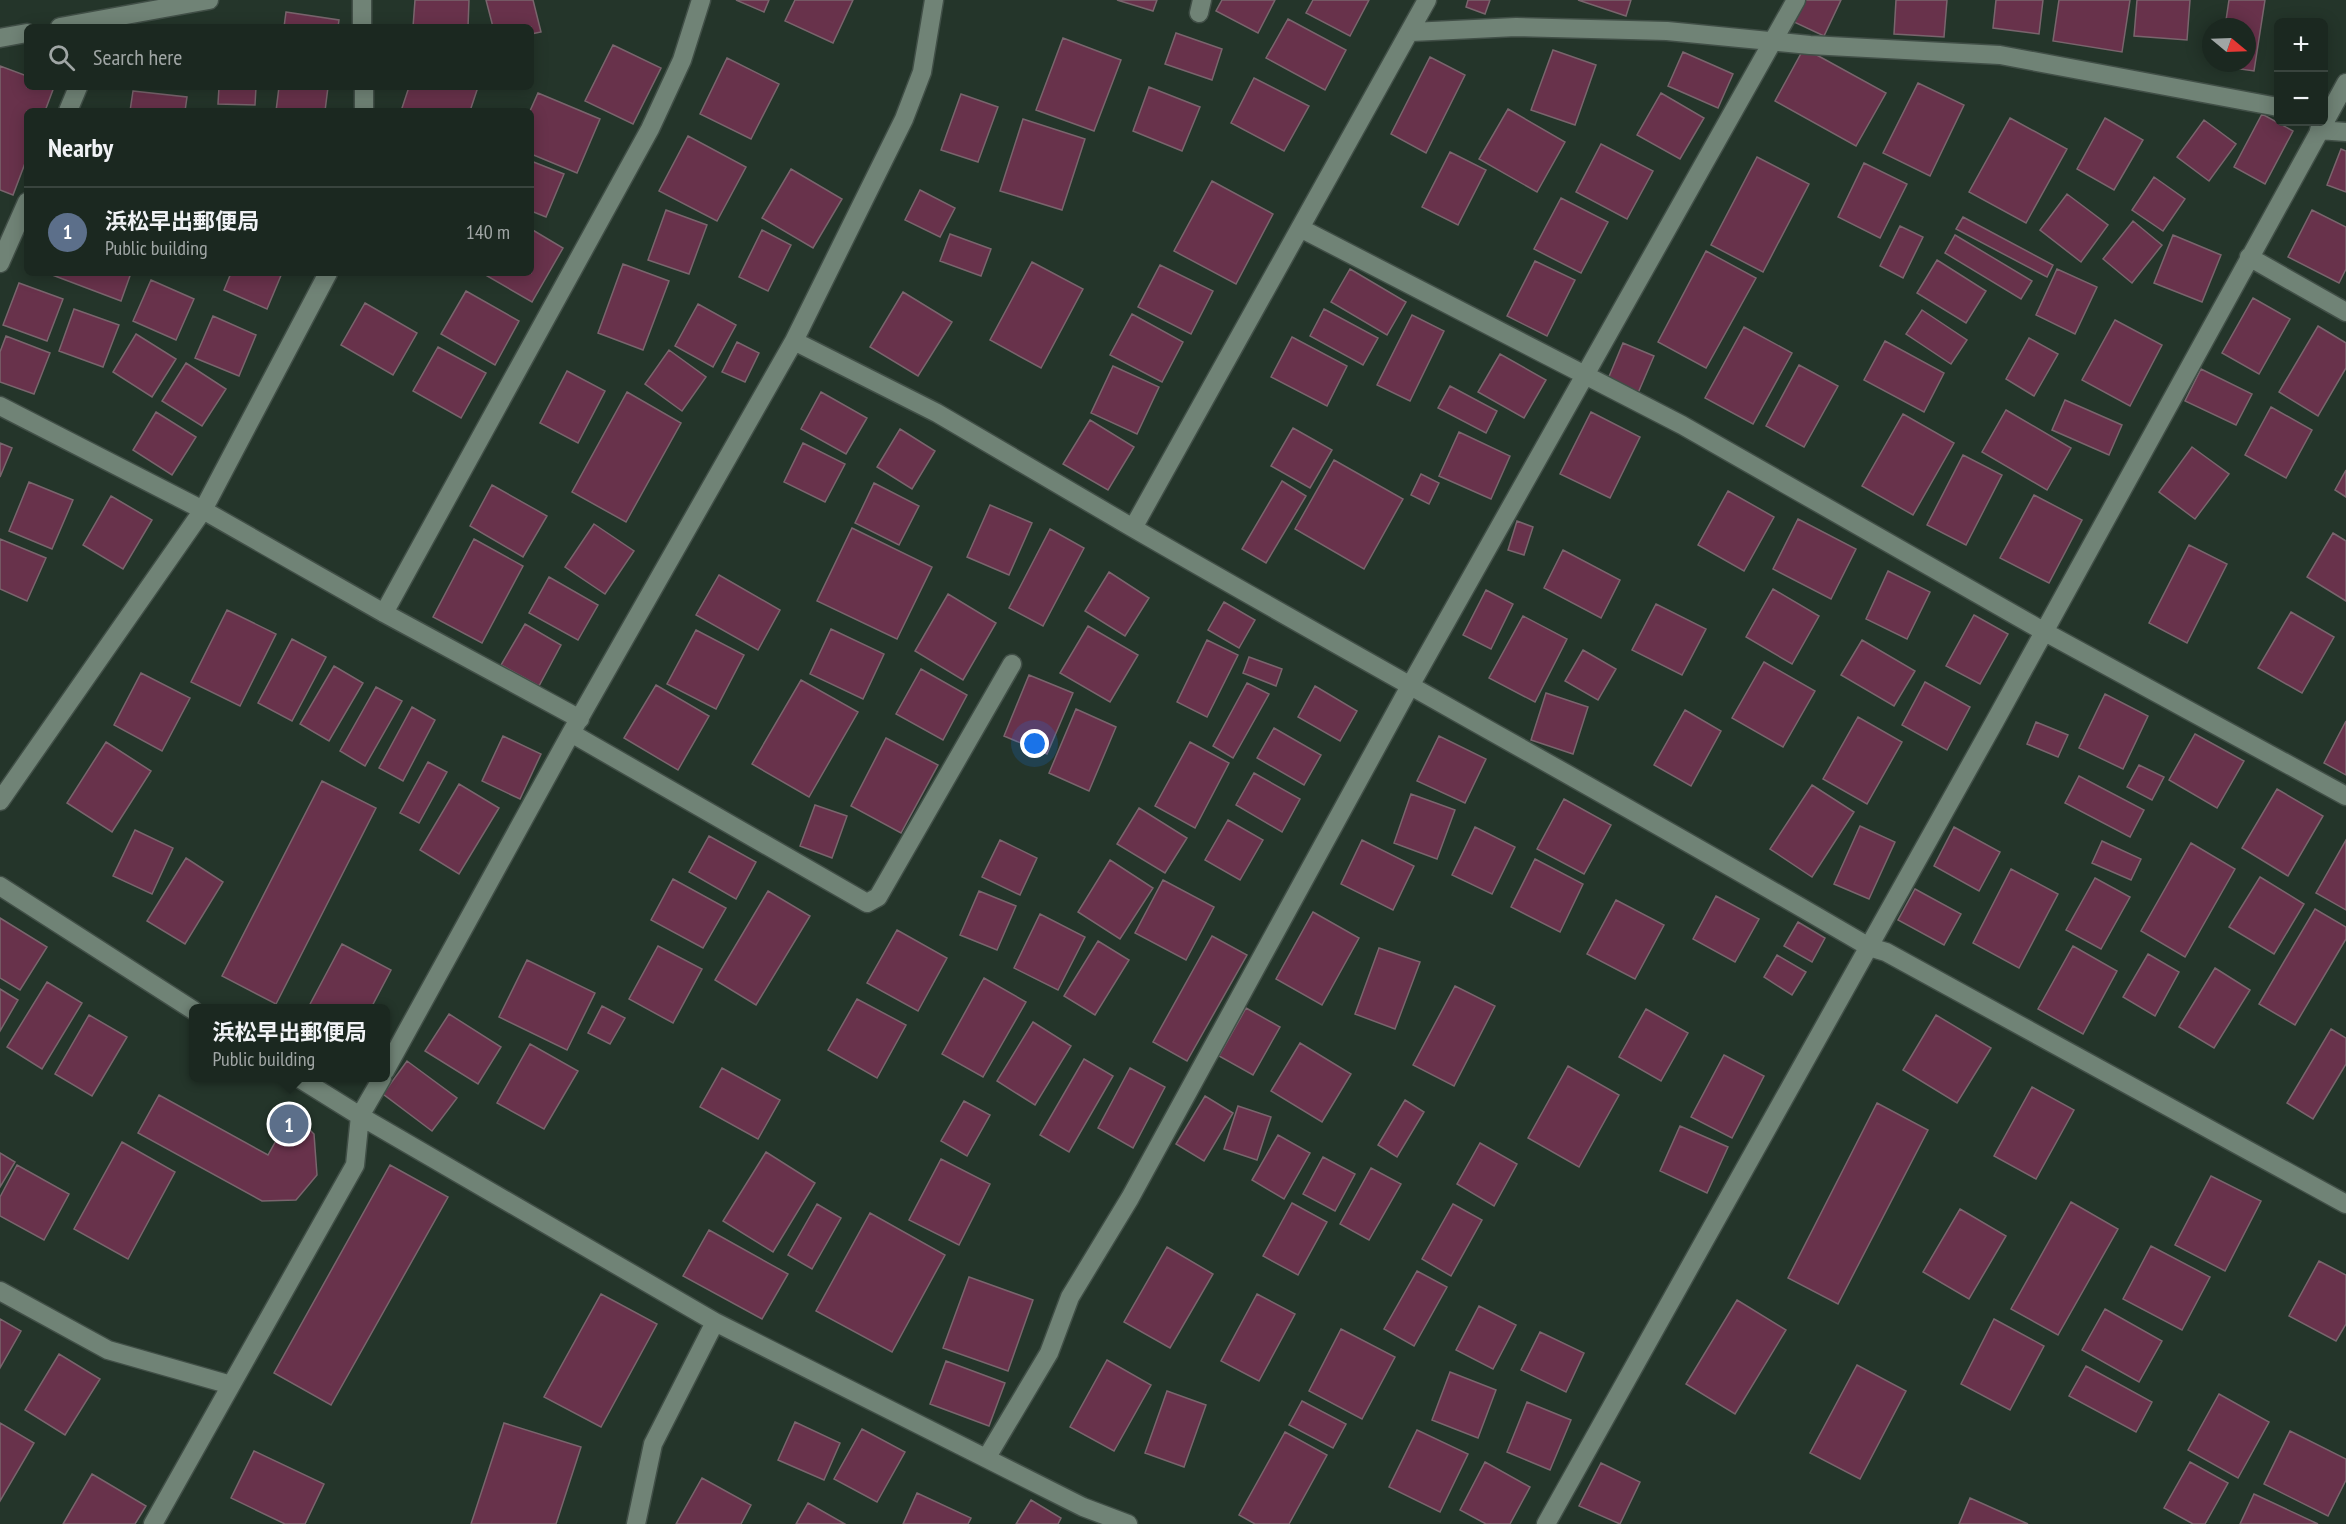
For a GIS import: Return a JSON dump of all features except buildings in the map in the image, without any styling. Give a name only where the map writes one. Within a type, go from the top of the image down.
[{"type":"street","points":[[107,23],[209,0]]},
{"type":"street","points":[[362,0],[362,24]]},
{"type":"street","points":[[384,614],[650,129],[682,60],[701,0]]},
{"type":"street","points":[[390,1062],[576,726],[794,341],[904,119],[922,72],[934,0]]},
{"type":"street","points":[[1133,528],[1427,0]]},
{"type":"street","points":[[987,1457],[1049,1353],[1070,1297],[1130,1198],[1410,686],[1796,0]]},
{"type":"street","points":[[1411,32],[1516,27],[1667,31],[1772,41],[2000,55],[2274,106]]},
{"type":"street","points":[[0,38],[24,34]]},
{"type":"street","points":[[2328,114],[2346,83]]},
{"type":"street","points":[[69,108],[77,90]]},
{"type":"street","points":[[364,90],[364,108]]},
{"type":"street","points":[[2328,123],[2346,132]]},
{"type":"street","points":[[1546,1524],[1869,947],[2321,126]]},
{"type":"street","points":[[0,263],[24,209]]},
{"type":"street","points":[[1300,228],[1682,425],[2043,631],[2346,796]]},
{"type":"street","points":[[2248,257],[2346,312]]},
{"type":"street","points":[[0,801],[203,510],[326,276]]},
{"type":"street","points":[[794,341],[937,412],[1133,528],[1410,686],[1564,770],[1869,947],[1886,952],[2346,1204]]},
{"type":"street","points":[[0,406],[203,510],[576,726],[867,903],[878,897],[1012,664]]},
{"type":"street","points":[[0,886],[189,1007]]},
{"type":"street","points":[[307,1082],[360,1116],[715,1322],[1083,1507],[1128,1524]]},
{"type":"street","points":[[153,1524],[355,1165],[360,1116],[379,1082]]},
{"type":"street","points":[[0,1291],[108,1350],[231,1385]]},
{"type":"street","points":[[636,1524],[654,1444],[715,1322]]},
{"type":"place","name":"浜松早出郵便局","points":[[289,1124]]}]
